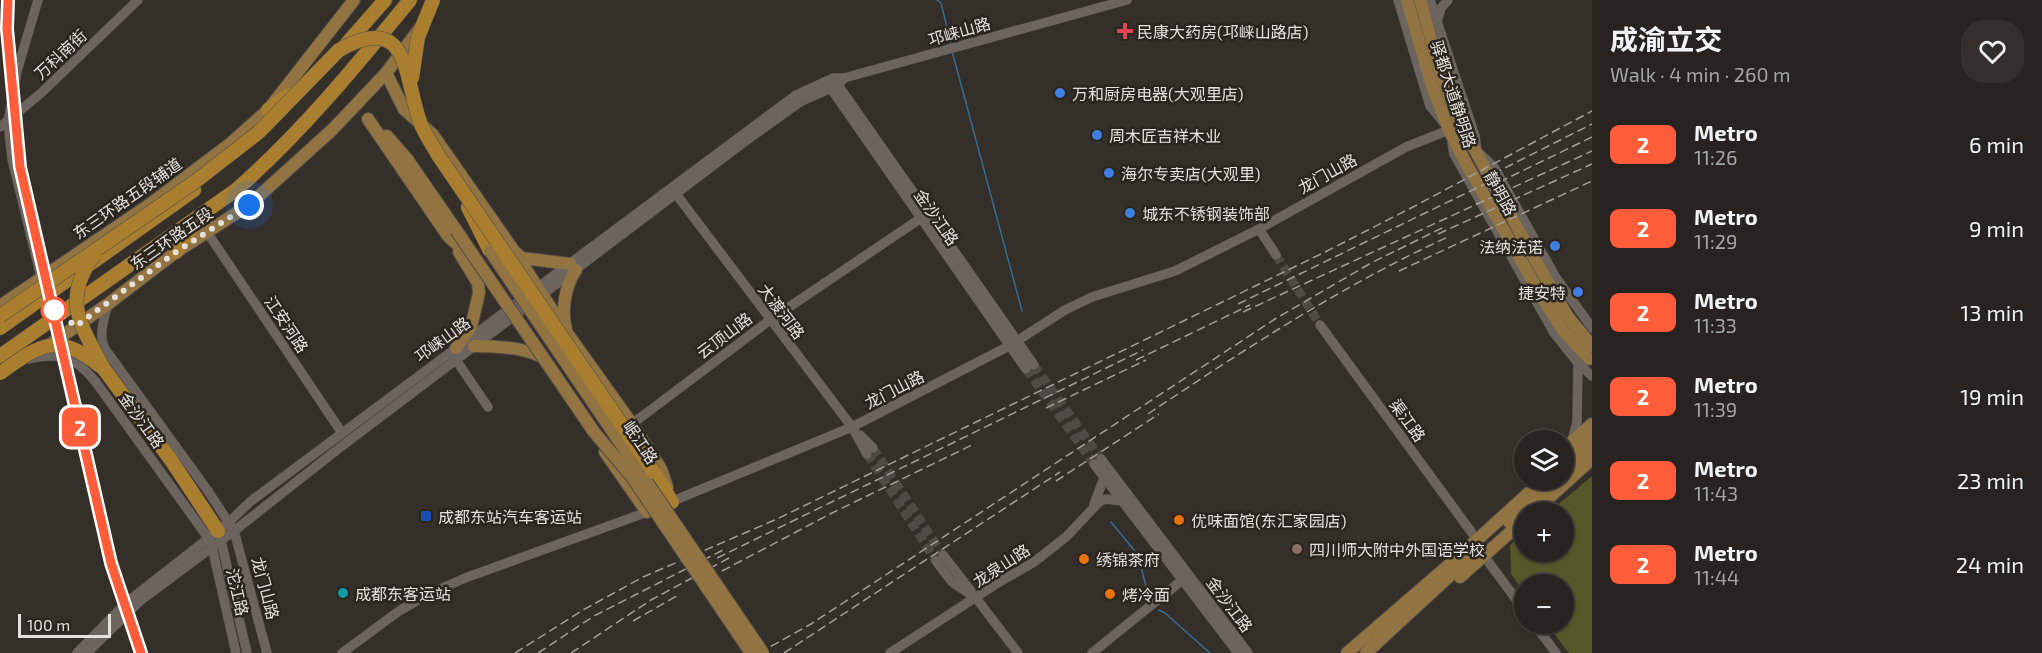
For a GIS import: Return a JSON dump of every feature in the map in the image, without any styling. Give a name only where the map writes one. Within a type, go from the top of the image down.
[{"type":"highway","points":[[268,110],[321,70],[373,0]]},
{"type":"highway","name":"东三环路五段","points":[[0,328],[125,241],[223,168],[299,100],[321,70],[385,0]]},
{"type":"highway","name":"东三环路五段","points":[[0,356],[236,190],[270,160],[324,104],[410,0]]},
{"type":"highway","points":[[412,86],[417,37],[433,0]]},
{"type":"highway","points":[[0,316],[98,250],[259,132],[339,50],[355,41],[373,36],[386,40],[396,48],[407,67],[420,124],[456,182],[672,501]]},
{"type":"highway","points":[[456,182],[490,251]]},
{"type":"highway","points":[[176,252],[196,220]]},
{"type":"highway","points":[[98,250],[90,261],[76,295],[81,327],[104,369],[171,460],[221,535]]},
{"type":"highway","points":[[0,373],[34,350],[54,345],[77,349],[104,369]]},
{"type":"main road","points":[[268,110],[354,0]]},
{"type":"main road","name":"东三环路五段","points":[[0,380],[108,304],[176,252],[249,205],[333,129],[386,73],[441,0]]},
{"type":"main road","name":"驿都大道静明路","points":[[1407,0],[1432,86],[1449,130]]},
{"type":"main road","name":"驿都大道静明路","points":[[1420,0],[1447,96],[1477,151]]},
{"type":"main road","points":[[386,73],[404,109],[433,135],[514,251],[567,333],[632,424],[661,469],[672,501]]},
{"type":"main road","name":"东三环路五段辅道","points":[[0,306],[149,205],[231,143],[268,110]]},
{"type":"main road","points":[[333,129],[344,120],[358,117],[368,119],[394,142],[407,159],[452,233],[478,283],[479,293],[471,327],[456,354]]},
{"type":"main road","name":"静明路","points":[[1449,130],[1539,292],[1587,368]]},
{"type":"main road","name":"静明路","points":[[1477,151],[1568,317],[1592,346]]},
{"type":"main road","points":[[452,233],[540,356],[646,512]]},
{"type":"main road","name":"岷江路","points":[[452,233],[594,432],[632,477],[751,653]]},
{"type":"main road","name":"岷江路","points":[[490,251],[764,653]]},
{"type":"main road","points":[[514,251],[522,258],[573,267],[563,318],[567,333]]},
{"type":"main road","points":[[474,346],[530,351],[540,356]]},
{"type":"main road","points":[[1574,440],[1592,424]]},
{"type":"main road","points":[[1574,451],[1592,434]]},
{"type":"main road","points":[[1574,463],[1592,446]]},
{"type":"main road","points":[[1544,502],[1592,459]]},
{"type":"main road","points":[[1366,653],[1418,598],[1445,559],[1519,490]]},
{"type":"main road","points":[[1460,561],[1532,490]]},
{"type":"main road","points":[[1347,653],[1418,598],[1543,490]]},
{"type":"main road","points":[[1418,598],[1461,577],[1514,529]]},
{"type":"street","points":[[38,0],[4,125],[40,277]]},
{"type":"street","name":"万科南街","points":[[4,125],[138,0]]},
{"type":"street","name":"邛崃山路","points":[[77,653],[127,602],[280,493],[510,313],[800,102],[834,82],[1127,0]]},
{"type":"street","points":[[1398,0],[1430,106],[1449,130]]},
{"type":"street","points":[[1430,0],[1436,24],[1475,136],[1477,151]]},
{"type":"street","points":[[1436,24],[1441,8],[1448,0]]},
{"type":"street","name":"金沙江路","points":[[834,82],[923,216],[1030,367]]},
{"type":"street","name":"龙门山路","points":[[342,653],[427,595],[465,578],[646,512],[852,427],[1013,344],[1092,297],[1174,271],[1259,229],[1406,147],[1449,130]]},
{"type":"street","name":"驿都大道静明路","points":[[1477,151],[1494,167],[1555,276],[1592,328]]},
{"type":"street","name":"大渡河路","points":[[674,192],[870,451]]},
{"type":"street","name":"云顶山路","points":[[632,424],[770,320],[923,216]]},
{"type":"street","points":[[1259,229],[1276,255]]},
{"type":"street","name":"江安河路","points":[[207,232],[342,433]]},
{"type":"street","name":"金沙江路","points":[[108,304],[102,324],[102,342],[105,350],[207,491],[221,535]]},
{"type":"street","name":"邛崃山路","points":[[87,653],[140,601],[221,535],[251,501],[342,433],[456,354],[474,346],[510,313]]},
{"type":"street","name":"渠江路","points":[[1320,325],[1472,533]]},
{"type":"street","points":[[456,354],[488,407]]},
{"type":"street","name":"金沙江路","points":[[28,360],[52,356],[68,358],[82,365],[221,535]]},
{"type":"street","points":[[1574,430],[1587,368]]},
{"type":"street","name":"金沙江路","points":[[1238,653],[1185,577],[1097,462],[1104,478],[1121,501],[1185,577],[1248,653]]},
{"type":"street","points":[[1092,509],[1104,478]]},
{"type":"street","name":"龙泉山路","points":[[890,653],[1034,562],[1066,537],[1100,501],[1107,499],[1121,501]]},
{"type":"street","points":[[221,535],[248,653]]},
{"type":"street","name":"龙门山路","points":[[221,535],[267,653]]},
{"type":"street","name":"沱江路","points":[[221,535],[236,653]]},
{"type":"street","points":[[1484,556],[1514,596]]},
{"type":"street","points":[[939,558],[951,582],[976,598],[1018,653]]},
{"type":"street","points":[[1092,653],[1185,577]]},
{"type":"street","points":[[1542,634],[1556,653]]},
{"type":"green space","points":[[1592,476],[1592,653],[1569,653],[1555,634],[1574,634],[1574,574],[1514,574],[1514,578],[1511,574],[1510,545],[1514,542],[1514,562],[1574,562],[1574,502],[1561,502]]},
{"type":"waterway","points":[[937,0],[941,3],[951,44]]},
{"type":"waterway","points":[[952,51],[1022,311]]},
{"type":"waterway","points":[[1111,522],[1138,555],[1149,598]]},
{"type":"waterway","points":[[1159,610],[1210,653]]},
{"type":"tunnel","points":[[1276,255],[1320,325]]},
{"type":"tunnel","points":[[1034,365],[1101,459]]},
{"type":"tunnel","points":[[1026,369],[1094,464]]},
{"type":"tunnel","points":[[873,448],[943,555]]},
{"type":"tunnel","points":[[867,454],[936,561]]},
{"type":"railway","points":[[515,653],[583,610],[643,577],[777,519],[1327,251],[1592,111]]},
{"type":"railway","points":[[1481,180],[1592,124]]},
{"type":"railway","points":[[1487,188],[1592,137]]},
{"type":"railway","points":[[1243,312],[1592,151]]},
{"type":"railway","points":[[1438,234],[1592,164]]},
{"type":"railway","points":[[1238,304],[1491,181]]},
{"type":"railway","points":[[1399,271],[1592,181]]},
{"type":"railway","points":[[759,653],[811,624],[1275,319],[1371,263],[1444,227]]},
{"type":"railway","points":[[1148,414],[1258,342],[1333,297],[1371,275],[1450,236]]},
{"type":"railway","points":[[1136,360],[1250,305]]},
{"type":"railway","points":[[717,558],[1143,350]]},
{"type":"railway","points":[[1046,408],[1146,360]]},
{"type":"railway","points":[[1056,481],[1159,414]]},
{"type":"railway","points":[[722,571],[832,513],[974,444]]},
{"type":"railway","points":[[784,653],[1060,472]]},
{"type":"railway","points":[[538,653],[594,616],[723,550]]},
{"type":"railway","points":[[571,653],[651,600],[729,558]]},
{"type":"railway","points":[[633,621],[680,594]]},
{"type":"metro line","name":"2","points":[[8,0],[7,29],[20,167],[111,563],[141,653]]},
{"type":"place","name":"民康大药房(邛崃山路店)","points":[[1125,31]]},
{"type":"place","name":"万和厨房电器(大观里店)","points":[[1060,93]]},
{"type":"place","name":"周木匠吉祥木业","points":[[1097,135]]},
{"type":"place","name":"海尔专卖店(大观里)","points":[[1109,173]]},
{"type":"place","name":"城东不锈钢装饰部","points":[[1130,213]]},
{"type":"place","name":"法纳法诺","points":[[1555,246]]},
{"type":"place","name":"捷安特","points":[[1578,292]]},
{"type":"place","name":"成都东站汽车客运站","points":[[426,516]]},
{"type":"place","name":"优味面馆(东汇家园店)","points":[[1179,520]]},
{"type":"place","name":"四川师大附中外国语学校","points":[[1297,549]]},
{"type":"place","name":"绣锦茶府","points":[[1084,559]]},
{"type":"place","name":"成都东客运站","points":[[343,593]]},
{"type":"place","name":"烤冷面","points":[[1110,594]]},
{"type":"route","points":[[54,310],[76,326],[176,252],[249,205]]}]
